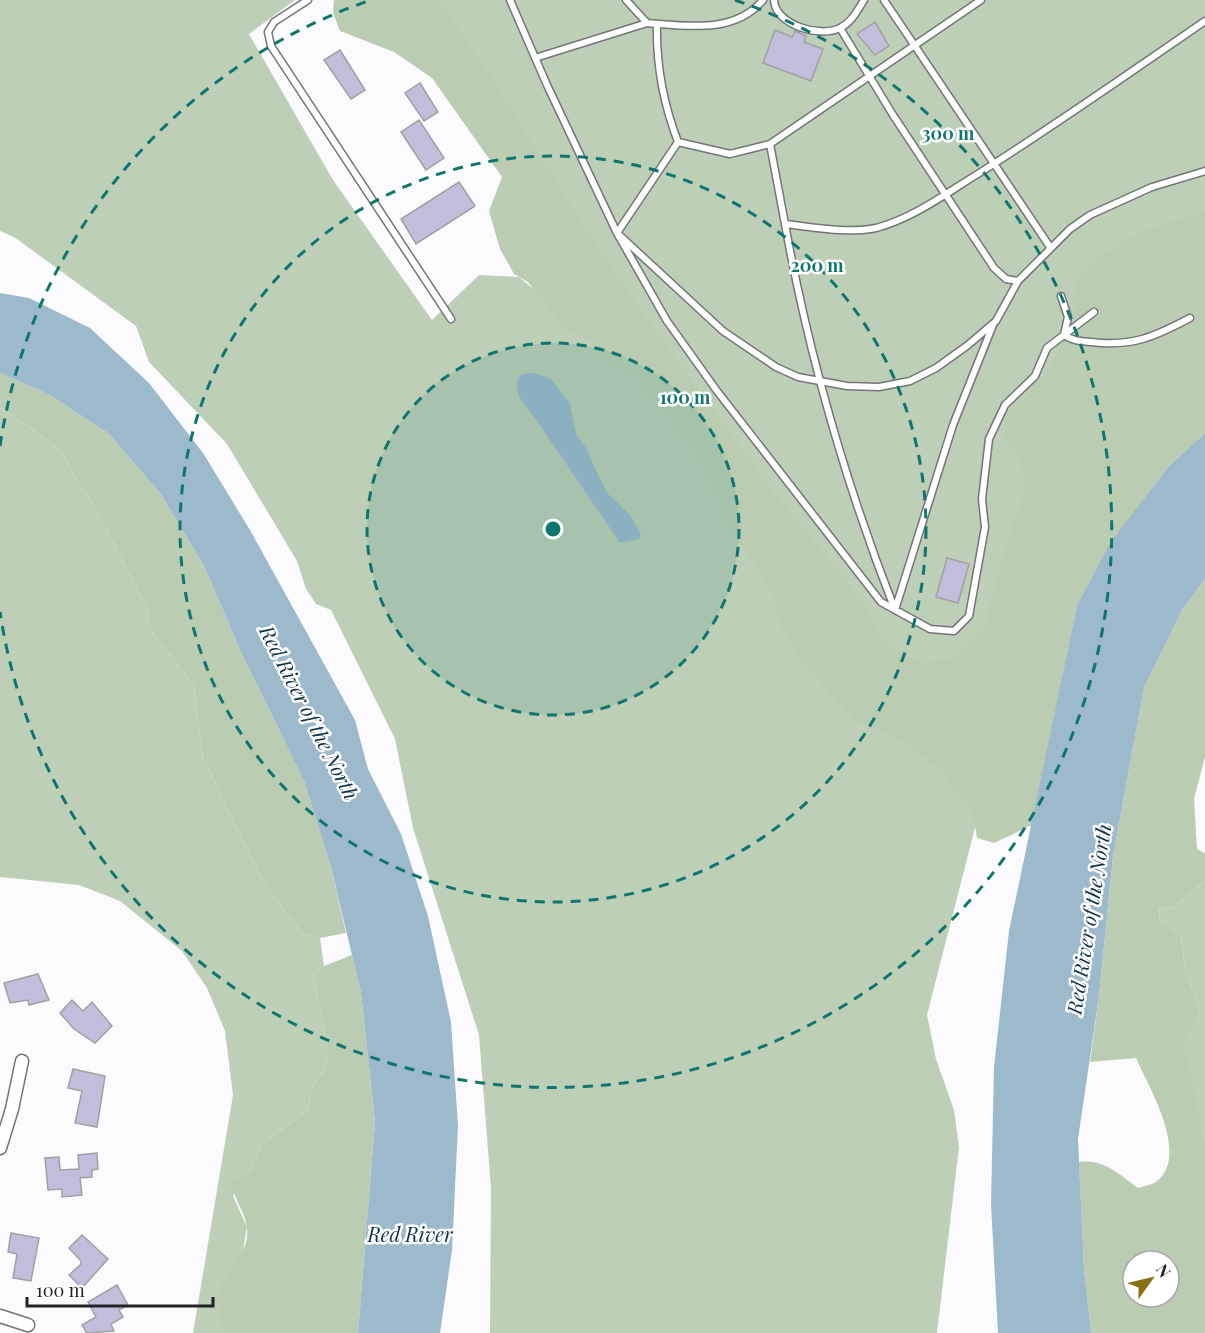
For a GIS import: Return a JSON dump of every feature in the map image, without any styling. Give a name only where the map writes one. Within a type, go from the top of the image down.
[{"type":"street","points":[[0,1148],[12,1109],[21,1061]]},
{"type":"street","points":[[0,1316],[28,1325]]},
{"type":"lane","points":[[308,0],[274,22],[268,32],[271,46],[451,319]]},
{"type":"lane","points":[[510,0],[618,233],[667,321],[717,391],[863,580],[881,602],[895,610],[930,628],[954,631],[969,616],[985,527],[982,499],[989,439],[1005,405],[1035,376],[1047,348],[1094,312]]},
{"type":"lane","points":[[626,0],[647,23]]},
{"type":"lane","points":[[535,58],[647,23],[734,22],[763,0]]},
{"type":"lane","points":[[774,0],[783,17],[796,26],[817,31],[840,28],[850,21],[864,0]]},
{"type":"lane","points":[[884,0],[1050,247]]},
{"type":"lane","points":[[678,142],[730,154],[770,144],[981,0]]},
{"type":"lane","points":[[785,224],[827,229],[874,228],[919,210],[993,164],[1205,21]]},
{"type":"lane","points":[[657,24],[660,83],[665,108],[678,142]]},
{"type":"lane","points":[[840,28],[994,268],[1006,279],[1018,281]]},
{"type":"lane","points":[[618,233],[678,142]]},
{"type":"lane","points":[[770,144],[800,308],[842,458],[895,610]]},
{"type":"lane","points":[[895,610],[952,424],[996,321],[1018,281],[1050,247],[1090,215],[1152,187],[1205,171]]},
{"type":"lane","points":[[618,233],[723,331],[776,367],[798,377],[879,387],[910,381],[936,368],[996,321]]},
{"type":"lane","points":[[1061,296],[1068,317],[1064,334]]},
{"type":"lane","points":[[1064,334],[1072,340],[1105,344],[1133,343],[1163,333],[1190,318]]},
{"type":"green space","points":[[0,0],[295,0],[249,34],[333,180],[432,320],[479,275],[519,277],[562,312],[427,0],[1205,0],[1205,301],[977,820],[927,1015],[936,1059],[954,1110],[959,1147],[937,1333],[490,1333],[491,1188],[479,1035],[413,828],[395,739],[331,610],[316,604],[306,589],[297,561],[227,444],[149,362],[136,326],[14,237],[0,231]]},
{"type":"green space","points":[[334,0],[439,0],[491,76],[584,226],[638,306],[772,490],[854,590],[887,646],[920,663],[952,658],[983,630],[1010,532],[1025,491],[1021,461],[1003,437],[1007,414],[1040,379],[1062,346],[1075,313],[1073,300],[1079,276],[1103,253],[1149,229],[1205,212],[1205,433],[1170,465],[1113,540],[1077,605],[1032,825],[994,843],[977,838],[973,813],[940,769],[890,733],[855,720],[805,666],[782,628],[772,591],[728,525],[714,485],[688,440],[647,393],[636,375],[607,361],[595,343],[564,327],[528,282],[514,274],[500,249],[489,211],[502,177],[432,78],[394,52],[340,31],[333,13]]},
{"type":"green space","points":[[0,373],[50,395],[109,434],[160,493],[204,566],[240,650],[304,781],[331,867],[346,933],[320,938],[304,935],[265,884],[203,757],[194,686],[150,629],[147,607],[92,502],[76,480],[63,453],[27,425],[0,408]]},
{"type":"green space","points":[[0,408],[27,425],[63,453],[76,480],[92,502],[147,607],[150,629],[194,686],[203,757],[265,884],[304,935],[320,938],[324,966],[313,975],[327,1046],[326,1068],[313,1085],[308,1110],[261,1145],[251,1171],[233,1196],[247,1227],[242,1256],[223,1283],[223,1333],[193,1333],[233,1095],[225,1031],[207,988],[182,951],[120,901],[79,885],[0,877]]},
{"type":"green space","points":[[1205,579],[1205,757],[1194,799],[1197,849],[1205,853],[1205,880],[1171,909],[1159,907],[1160,921],[1181,935],[1185,969],[1200,1012],[1183,1042],[1205,1140],[1205,1333],[1091,1333],[1084,1269],[1079,1162],[1104,1165],[1138,1188],[1156,1182],[1166,1170],[1169,1155],[1164,1120],[1136,1058],[1090,1062],[1113,856],[1144,688],[1182,610]]},
{"type":"green space","points":[[1205,880],[1205,1140],[1182,1042],[1200,1012],[1185,969],[1181,935],[1160,921],[1159,907],[1171,909]]},
{"type":"green space","points":[[352,955],[361,993],[375,1122],[358,1333],[223,1333],[217,1304],[219,1291],[240,1256],[247,1238],[246,1221],[235,1195],[233,1183],[251,1171],[261,1145],[308,1110],[313,1085],[326,1068],[327,1046],[313,975],[324,966]]},
{"type":"water","name":"Red River","points":[[0,293],[29,298],[90,328],[149,383],[203,453],[250,530],[355,720],[368,769],[401,834],[428,916],[451,1022],[458,1126],[452,1250],[440,1333],[358,1333],[375,1122],[361,993],[331,867],[304,781],[240,650],[204,566],[160,493],[109,434],[50,395],[0,373]]},
{"type":"water","points":[[535,373],[551,379],[570,403],[576,434],[586,448],[608,494],[631,516],[641,534],[639,539],[620,543],[527,409],[518,394],[517,383],[523,374]]},
{"type":"water","name":"Red River of the North","points":[[1205,433],[1205,579],[1182,610],[1144,688],[1113,856],[1099,996],[1078,1139],[1084,1268],[1091,1333],[998,1333],[991,1204],[994,1067],[1009,931],[1077,605],[1112,540],[1170,465]]},
{"type":"building","points":[[875,22],[889,46],[875,55],[857,34]]},
{"type":"building","points":[[775,30],[792,37],[795,31],[806,36],[804,42],[823,49],[811,81],[763,63]]},
{"type":"building","points":[[340,50],[365,90],[351,99],[324,60]]},
{"type":"building","points":[[420,83],[438,112],[424,121],[405,93]]},
{"type":"building","points":[[419,120],[444,158],[426,170],[401,132]]},
{"type":"building","points":[[459,182],[475,206],[416,244],[401,219]]},
{"type":"building","points":[[947,558],[969,564],[958,603],[936,597]]},
{"type":"building","points":[[38,974],[49,1000],[29,1005],[28,1000],[10,1003],[4,983]]},
{"type":"building","points":[[72,1000],[83,1011],[92,1002],[112,1026],[95,1043],[74,1029],[60,1013]]},
{"type":"building","points":[[73,1069],[105,1076],[97,1127],[75,1123],[82,1091],[68,1088]]},
{"type":"building","points":[[97,1153],[98,1169],[92,1170],[92,1177],[80,1178],[82,1195],[62,1197],[62,1189],[48,1190],[45,1158],[59,1157],[60,1170],[79,1169],[78,1155]]},
{"type":"building","points":[[11,1233],[39,1238],[31,1281],[13,1278],[17,1254],[8,1252]]},
{"type":"building","points":[[82,1235],[108,1259],[82,1288],[69,1275],[81,1264],[81,1261],[69,1248]]},
{"type":"building","points":[[117,1285],[128,1305],[119,1310],[123,1317],[111,1324],[114,1331],[87,1333],[82,1325],[96,1317],[88,1302]]}]
